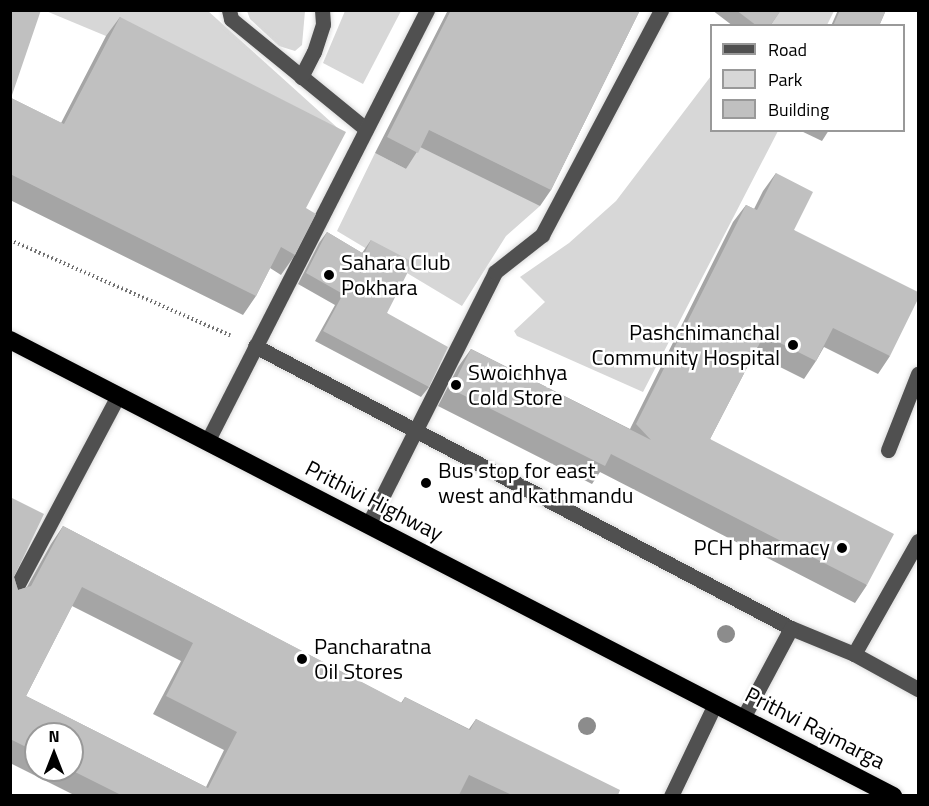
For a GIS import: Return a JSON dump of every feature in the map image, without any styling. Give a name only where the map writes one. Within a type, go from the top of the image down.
[{"type":"highway","name":"Prithivi Highway","points":[[10,340],[714,704]]},
{"type":"highway","name":"Prithvi Rajmarga","points":[[714,704],[893,795]]},
{"type":"street","points":[[229,10],[231,20],[366,129]]},
{"type":"street","points":[[301,77],[314,52],[323,24],[322,10]]},
{"type":"street","points":[[207,442],[427,10]]},
{"type":"street","points":[[368,525],[495,272],[542,235],[661,10]]},
{"type":"street","points":[[255,346],[791,628],[854,654],[918,689]]},
{"type":"street","points":[[888,450],[918,374]]},
{"type":"street","points":[[10,599],[118,396]]},
{"type":"street","points":[[854,654],[918,541]]},
{"type":"street","points":[[743,718],[791,628]]},
{"type":"street","points":[[677,793],[714,704]]},
{"type":"path","points":[[10,240],[255,346]]},
{"type":"green space","points":[[781,10],[834,10],[828,24],[771,24]]},
{"type":"green space","points":[[46,11],[208,11],[341,131],[106,36]]},
{"type":"green space","points":[[247,11],[305,11],[302,45],[295,51],[279,46],[250,19]]},
{"type":"green space","points":[[345,11],[401,11],[363,84],[323,63]]},
{"type":"green space","points":[[486,11],[540,206],[506,236],[462,306],[337,231],[375,153],[406,169]]},
{"type":"green space","points":[[710,77],[710,132],[777,132],[643,392],[517,336],[514,331],[545,302],[520,277],[569,243],[616,201]]},
{"type":"building","points":[[10,10],[41,10],[11,98],[64,124],[120,17],[346,132],[306,208],[316,214],[295,255],[281,247],[256,296],[10,174]]},
{"type":"building","points":[[451,10],[640,10],[551,190],[429,130],[418,153],[387,137]]},
{"type":"building","points":[[736,10],[781,10],[771,24],[754,24]]},
{"type":"building","points":[[840,10],[886,10],[880,24],[834,24]]},
{"type":"building","points":[[776,173],[813,192],[794,230],[918,292],[918,299],[890,356],[833,328],[816,361],[764,335],[710,439],[894,534],[867,585],[611,454],[605,466],[451,389],[471,349],[651,440],[636,424],[746,205],[757,210]]},
{"type":"building","points":[[327,232],[364,254],[371,240],[413,262],[387,313],[448,347],[429,387],[323,331],[343,294],[306,273]]},
{"type":"building","points":[[10,497],[44,514],[14,577],[18,590],[31,586],[63,526],[402,703],[405,697],[470,730],[476,719],[620,790],[618,795],[512,795],[469,775],[459,795],[121,795],[84,776],[84,725],[208,788],[237,732],[166,696],[193,643],[82,587],[26,696],[77,722],[24,722],[24,746],[10,739]]},
{"type":"place","name":"Sahara Club Pokhara","points":[[329,275]]},
{"type":"place","name":"Pashchimanchal Community Hospital","points":[[793,345]]},
{"type":"place","name":"Swoichhya Cold Store","points":[[456,385]]},
{"type":"place","name":"Bus stop for east west and kathmandu","points":[[426,483]]},
{"type":"place","name":"PCH pharmacy","points":[[842,548]]},
{"type":"place","name":"Pancharatna Oil Stores","points":[[302,659]]}]
